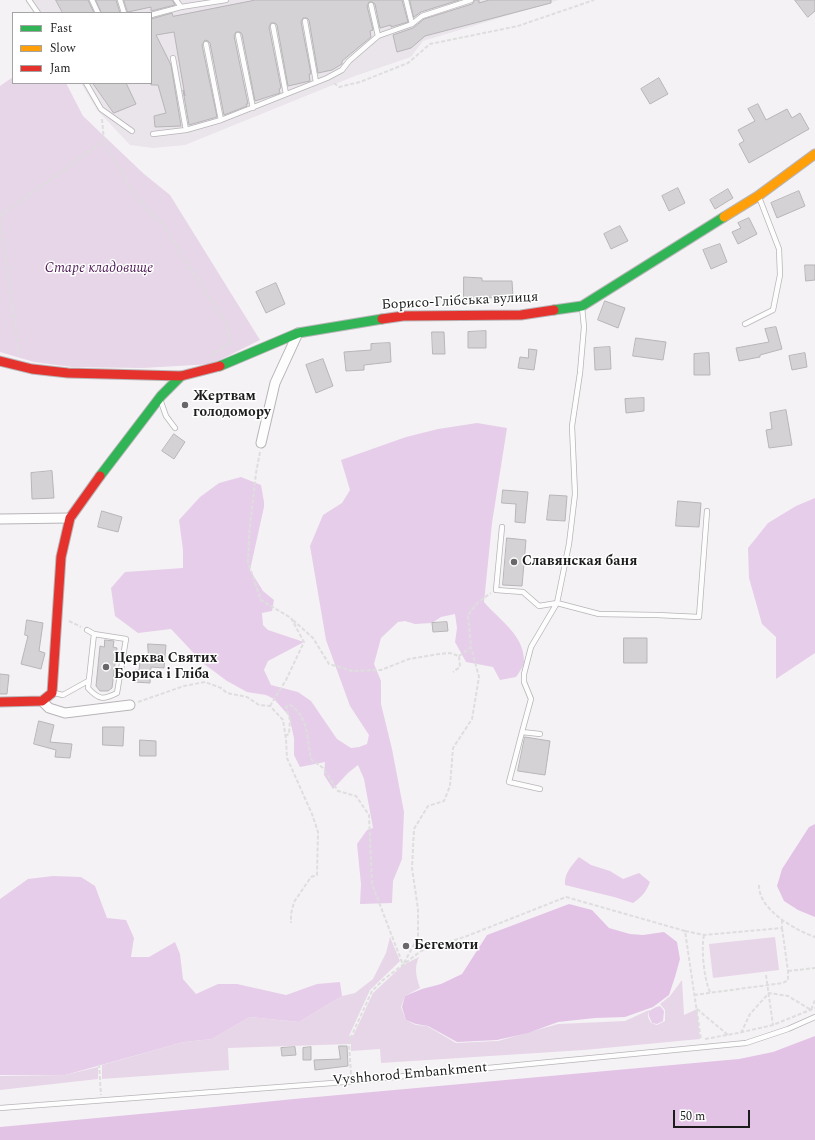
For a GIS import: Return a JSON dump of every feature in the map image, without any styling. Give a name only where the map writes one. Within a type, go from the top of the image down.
[{"type":"street","name":"Борисо-Глібська вулиця","points":[[0,361],[32,369],[68,374],[181,376],[218,367],[298,333],[403,316],[521,315],[582,306],[758,196],[815,154]]},
{"type":"street","points":[[262,443],[274,384],[298,333]]},
{"type":"street","points":[[0,702],[42,701],[52,693],[61,557],[70,518],[110,462],[160,398],[181,376]]},
{"type":"street","points":[[0,519],[70,518]]},
{"type":"street","points":[[42,701],[49,708],[65,713],[130,705]]},
{"type":"lane","points":[[29,0],[37,12]]},
{"type":"lane","points":[[92,0],[98,12]]},
{"type":"lane","points":[[120,0],[124,12]]},
{"type":"lane","points":[[176,0],[181,7]]},
{"type":"lane","points":[[152,15],[181,7],[226,0]]},
{"type":"lane","points":[[406,0],[412,24]]},
{"type":"lane","points":[[153,134],[186,130],[221,120],[316,82],[342,70],[349,61],[378,36],[412,24],[422,16],[471,0]]},
{"type":"lane","points":[[371,6],[378,36]]},
{"type":"lane","points":[[305,21],[316,82]]},
{"type":"lane","points":[[273,26],[286,94]]},
{"type":"lane","points":[[238,35],[253,108]]},
{"type":"lane","points":[[206,44],[221,120]]},
{"type":"lane","points":[[173,58],[186,130]]},
{"type":"lane","points":[[87,84],[101,109],[132,131]]},
{"type":"lane","points":[[745,324],[772,310],[780,275],[779,250],[758,196]]},
{"type":"lane","points":[[540,789],[508,782],[531,699],[524,682],[524,674],[531,647],[557,603],[569,544],[575,494],[572,426],[580,373],[584,327],[582,306]]},
{"type":"lane","points":[[160,398],[166,416],[175,428]]},
{"type":"lane","points":[[502,527],[496,590],[523,592],[539,606],[557,603],[599,614],[699,617],[707,511]]},
{"type":"lane","points":[[87,630],[94,634],[126,639],[117,693],[106,699],[95,696],[88,688],[94,634]]},
{"type":"lane","points":[[52,693],[63,695],[88,681]]},
{"type":"lane","points":[[522,732],[540,734]]},
{"type":"lane","name":"Vyshhorod Embankment","points":[[0,1108],[351,1081],[746,1043],[788,1029],[815,1017]]},
{"type":"path","points":[[339,87],[360,82],[408,63],[430,44],[518,26],[594,0]]},
{"type":"path","points":[[101,109],[104,141],[135,196],[163,225],[226,323],[231,342],[207,358],[201,371]]},
{"type":"path","points":[[0,216],[104,141]]},
{"type":"path","points":[[0,219],[21,366]]},
{"type":"path","points":[[262,443],[256,473],[249,535],[248,562],[261,600],[291,618],[313,638],[329,664],[352,671],[381,670],[409,659],[450,652],[459,656]]},
{"type":"path","points":[[403,965],[418,937],[418,909],[412,868],[414,829],[428,806],[444,801],[450,786],[453,748],[472,719],[479,677],[471,647],[468,615],[478,602],[496,590]]},
{"type":"path","points":[[270,706],[286,680],[304,642],[291,618]]},
{"type":"path","points":[[459,656],[471,647]]},
{"type":"path","points":[[453,672],[460,667],[459,656]]},
{"type":"path","points":[[130,705],[184,686],[205,682],[221,688],[227,693],[247,697],[259,705],[270,706],[283,720],[287,758],[318,832],[317,875],[311,877],[294,902],[291,914],[291,923]]},
{"type":"path","points":[[285,736],[288,734],[290,720],[286,707],[290,705],[298,710],[306,727],[311,759],[323,768],[338,792],[356,796],[369,815],[372,884],[403,965]]},
{"type":"path","points":[[758,885],[761,897],[770,910],[809,935],[815,936]]},
{"type":"path","points":[[351,1081],[349,1044],[351,1036],[372,991],[383,980],[421,951],[467,936],[566,897],[704,935],[782,928]]},
{"type":"path","points":[[694,995],[783,983],[788,980],[782,919]]},
{"type":"path","points":[[685,931],[700,1039],[705,1047]]},
{"type":"path","points":[[704,935],[702,944],[707,986],[710,992]]},
{"type":"path","points":[[788,972],[815,968]]},
{"type":"path","points":[[766,975],[773,1024]]},
{"type":"path","points":[[768,993],[788,996],[811,1010]]},
{"type":"path","points":[[741,1033],[750,1014],[768,993]]},
{"type":"path","points":[[811,1010],[815,1000]]},
{"type":"path","points":[[700,1039],[741,1033],[773,1024],[815,1008]]},
{"type":"path","points":[[697,1009],[728,1035]]},
{"type":"path","points":[[99,1064],[101,1100]]},
{"type":"shaded area","points":[[25,0],[559,0],[423,41],[411,57],[355,76],[185,145],[153,148],[130,145],[97,110],[82,84],[152,84],[152,12],[33,12]]},
{"type":"shaded area","points":[[477,423],[507,428],[492,523],[484,602],[516,636],[523,653],[524,663],[516,677],[500,680],[493,667],[466,662],[455,642],[457,628],[455,614],[441,617],[432,623],[415,624],[405,621],[398,622],[381,638],[374,664],[381,681],[381,704],[392,749],[404,812],[402,859],[393,881],[392,903],[360,904],[361,884],[357,844],[367,830],[373,828],[364,779],[358,765],[333,789],[324,775],[325,762],[300,767],[294,755],[294,738],[289,716],[274,699],[266,695],[247,692],[227,681],[204,664],[171,629],[138,633],[115,616],[111,588],[125,572],[183,568],[183,550],[179,520],[200,497],[219,483],[241,477],[261,485],[264,507],[250,570],[263,591],[274,600],[272,611],[262,613],[263,625],[268,630],[304,642],[268,661],[264,670],[271,685],[298,692],[311,701],[337,739],[351,748],[367,744],[369,735],[350,706],[326,640],[310,546],[323,515],[342,503],[350,490],[341,460],[406,437],[438,429]]},
{"type":"shaded area","points":[[815,498],[815,653],[776,679],[776,637],[762,624],[749,578],[748,548],[768,523],[796,506]]},
{"type":"shaded area","points":[[815,824],[815,917],[798,910],[784,901],[777,886],[782,869],[809,827]]},
{"type":"shaded area","points":[[579,857],[591,865],[610,871],[623,879],[639,873],[650,882],[647,889],[639,899],[633,903],[565,885],[567,874]]},
{"type":"shaded area","points":[[53,876],[81,877],[95,886],[107,918],[126,920],[134,938],[131,957],[149,957],[175,942],[180,954],[183,979],[196,994],[218,984],[237,984],[286,995],[317,984],[340,982],[342,996],[299,1022],[250,1017],[212,1039],[184,1042],[65,1075],[0,1075],[0,899],[28,879]]},
{"type":"shaded area","points":[[569,904],[592,910],[609,928],[630,934],[643,935],[664,932],[677,942],[680,959],[669,995],[653,1007],[625,1017],[595,1018],[558,1022],[528,1033],[497,1040],[457,1042],[428,1026],[416,1024],[406,1020],[402,1007],[405,996],[422,989],[441,984],[462,974],[487,935]]},
{"type":"shaded area","points":[[660,1006],[664,1011],[663,1021],[657,1024],[652,1023],[649,1016],[649,1011]]},
{"type":"shaded area","points":[[815,1036],[815,1140],[0,1140],[0,1127],[739,1059],[773,1052]]},
{"type":"green space","name":"Старе кладовище","points":[[12,78],[12,84],[67,84],[83,116],[144,174],[170,195],[260,340],[212,364],[143,368],[72,367],[34,362],[0,352],[0,86]]},
{"type":"green space","points":[[390,937],[400,961],[370,990],[349,1036],[353,1036],[373,993],[403,965],[419,957],[416,965],[416,972],[420,988],[405,996],[401,1007],[406,1020],[416,1025],[427,1026],[456,1043],[498,1041],[558,1024],[625,1021],[649,1010],[648,1017],[651,1023],[657,1025],[665,1021],[665,1010],[660,1004],[670,996],[682,980],[684,1015],[697,1009],[700,1039],[584,1050],[381,1063],[380,1049],[351,1051],[351,1044],[228,1048],[229,1070],[102,1079],[102,1065],[184,1042],[212,1039],[250,1017],[299,1022],[342,996],[355,993],[373,979],[386,953]]},
{"type":"green space","points":[[775,937],[779,970],[713,978],[709,944]]},
{"type":"green space","points":[[98,1067],[98,1079],[0,1090],[0,1076],[65,1075]]},
{"type":"building","points":[[56,0],[88,0],[94,12],[62,12]]},
{"type":"building","points":[[96,0],[116,0],[120,12],[102,12]]},
{"type":"building","points":[[124,0],[172,0],[175,5],[151,11],[151,7],[128,12]]},
{"type":"building","points":[[256,0],[402,0],[408,22],[391,27],[391,25],[380,28],[375,4],[369,2],[367,6],[373,30],[370,31],[371,37],[342,61],[342,64],[332,70],[318,73],[309,20],[307,18],[303,18],[301,22],[311,74],[309,74],[310,81],[288,86],[277,25],[275,23],[271,23],[269,27],[281,88],[279,89],[280,93],[255,101],[242,34],[240,32],[236,32],[234,36],[248,104],[246,104],[247,106],[224,115],[210,43],[205,40],[202,45],[217,117],[189,125],[174,32],[156,35],[171,65],[181,126],[155,127],[154,116],[166,113],[158,85],[151,85],[152,19],[172,13],[173,16]]},
{"type":"building","points":[[410,0],[459,0],[421,12],[414,17]]},
{"type":"building","points":[[475,0],[479,0],[479,3],[489,0],[551,0],[551,3],[425,36],[411,48],[397,52],[393,35],[413,28],[424,19],[472,4]]},
{"type":"building","points":[[795,0],[815,0],[815,11],[808,17]]},
{"type":"building","points":[[659,78],[668,94],[650,104],[641,89]]},
{"type":"building","points":[[94,84],[126,84],[136,104],[114,113]]},
{"type":"building","points":[[758,104],[766,120],[787,109],[792,118],[800,113],[809,129],[749,163],[739,144],[744,141],[738,130],[755,121],[748,109]]},
{"type":"building","points":[[678,188],[685,203],[669,211],[662,196]]},
{"type":"building","points":[[728,189],[733,198],[715,209],[710,200]]},
{"type":"building","points":[[799,191],[805,206],[777,218],[771,203]]},
{"type":"building","points":[[749,218],[757,234],[738,244],[732,232],[741,228],[738,223]]},
{"type":"building","points":[[620,226],[628,241],[611,249],[604,234]]},
{"type":"building","points":[[720,244],[727,262],[711,269],[703,250]]},
{"type":"building","points":[[805,265],[815,265],[815,280],[806,281]]},
{"type":"building","points":[[464,277],[482,278],[482,281],[512,281],[513,297],[481,298],[481,303],[464,303]]},
{"type":"building","points":[[276,283],[285,304],[266,313],[256,292]]},
{"type":"building","points":[[605,301],[625,308],[618,328],[598,320]]},
{"type":"building","points":[[776,327],[782,349],[760,355],[760,357],[739,361],[736,348],[769,342],[765,329]]},
{"type":"building","points":[[486,331],[486,348],[468,348],[468,332]]},
{"type":"building","points":[[432,332],[444,332],[445,354],[433,354]]},
{"type":"building","points":[[636,338],[666,342],[663,360],[633,356]]},
{"type":"building","points":[[390,343],[391,362],[364,365],[364,370],[346,371],[344,352],[371,350],[371,344]]},
{"type":"building","points":[[610,347],[611,369],[595,370],[594,348]]},
{"type":"building","points":[[529,349],[537,350],[534,370],[518,368],[520,357],[528,358]]},
{"type":"building","points":[[709,353],[710,375],[694,375],[694,354]]},
{"type":"building","points":[[805,353],[807,367],[792,370],[789,356]]},
{"type":"building","points":[[323,359],[333,386],[316,393],[306,365]]},
{"type":"building","points":[[644,398],[644,411],[626,413],[625,399]]},
{"type":"building","points":[[786,410],[792,445],[769,448],[766,430],[772,429],[770,413]]},
{"type":"building","points":[[174,434],[185,442],[174,459],[162,451]]},
{"type":"building","points":[[52,471],[54,498],[32,499],[31,473]]},
{"type":"building","points":[[503,490],[528,492],[525,523],[515,522],[516,504],[502,503]]},
{"type":"building","points":[[550,495],[567,496],[565,521],[547,520]]},
{"type":"building","points":[[678,501],[701,503],[699,527],[676,526]]},
{"type":"building","points":[[102,511],[122,517],[118,532],[98,527]]},
{"type":"building","name":"Славянская баня","points":[[507,538],[526,540],[522,586],[503,585]]},
{"type":"building","points":[[27,620],[43,623],[39,651],[45,653],[41,669],[21,664],[28,636],[25,635]]},
{"type":"building","points":[[447,622],[448,631],[433,632],[432,623]]},
{"type":"building","points":[[624,638],[647,638],[647,663],[624,663]]},
{"type":"building","name":"Церква Святих Бориса і Гліба","points":[[105,640],[114,641],[113,647],[117,648],[112,688],[108,691],[100,691],[96,686],[100,646],[104,647]]},
{"type":"building","points":[[148,644],[166,645],[164,668],[151,667],[150,683],[134,682],[135,670],[139,670],[141,654],[148,655]]},
{"type":"building","points":[[0,674],[9,675],[7,694],[0,694]]},
{"type":"building","points":[[39,721],[54,725],[50,742],[72,744],[70,758],[55,757],[56,750],[34,744]]},
{"type":"building","points":[[103,727],[124,727],[123,746],[103,745]]},
{"type":"building","points":[[525,737],[550,741],[545,775],[518,771]]},
{"type":"building","points":[[140,740],[156,741],[156,756],[140,756]]},
{"type":"building","points":[[339,1046],[347,1046],[348,1066],[315,1070],[314,1060],[340,1059]]},
{"type":"building","points":[[295,1047],[296,1055],[282,1056],[281,1048]]},
{"type":"building","points":[[311,1047],[311,1060],[303,1060],[303,1048]]},
{"type":"traffic: fast","points":[[554,310],[582,306],[724,217]]},
{"type":"traffic: fast","points":[[220,366],[298,333],[382,319]]},
{"type":"traffic: fast","points":[[100,476],[161,396],[181,376]]},
{"type":"traffic: slow","points":[[724,217],[758,196],[815,154]]},
{"type":"traffic: jam","points":[[382,319],[403,316],[521,315],[554,310]]},
{"type":"traffic: jam","points":[[0,361],[32,369],[68,373],[181,376],[220,366]]},
{"type":"traffic: jam","points":[[0,702],[42,701],[52,693],[61,557],[70,518],[100,476]]},
{"type":"place","name":"Жертвам голодомору","points":[[185,405]]},
{"type":"place","name":"Славянская баня","points":[[514,562]]},
{"type":"place","name":"Церква Святих Бориса і Гліба","points":[[106,667]]},
{"type":"place","name":"Бегемоти","points":[[406,946]]}]
